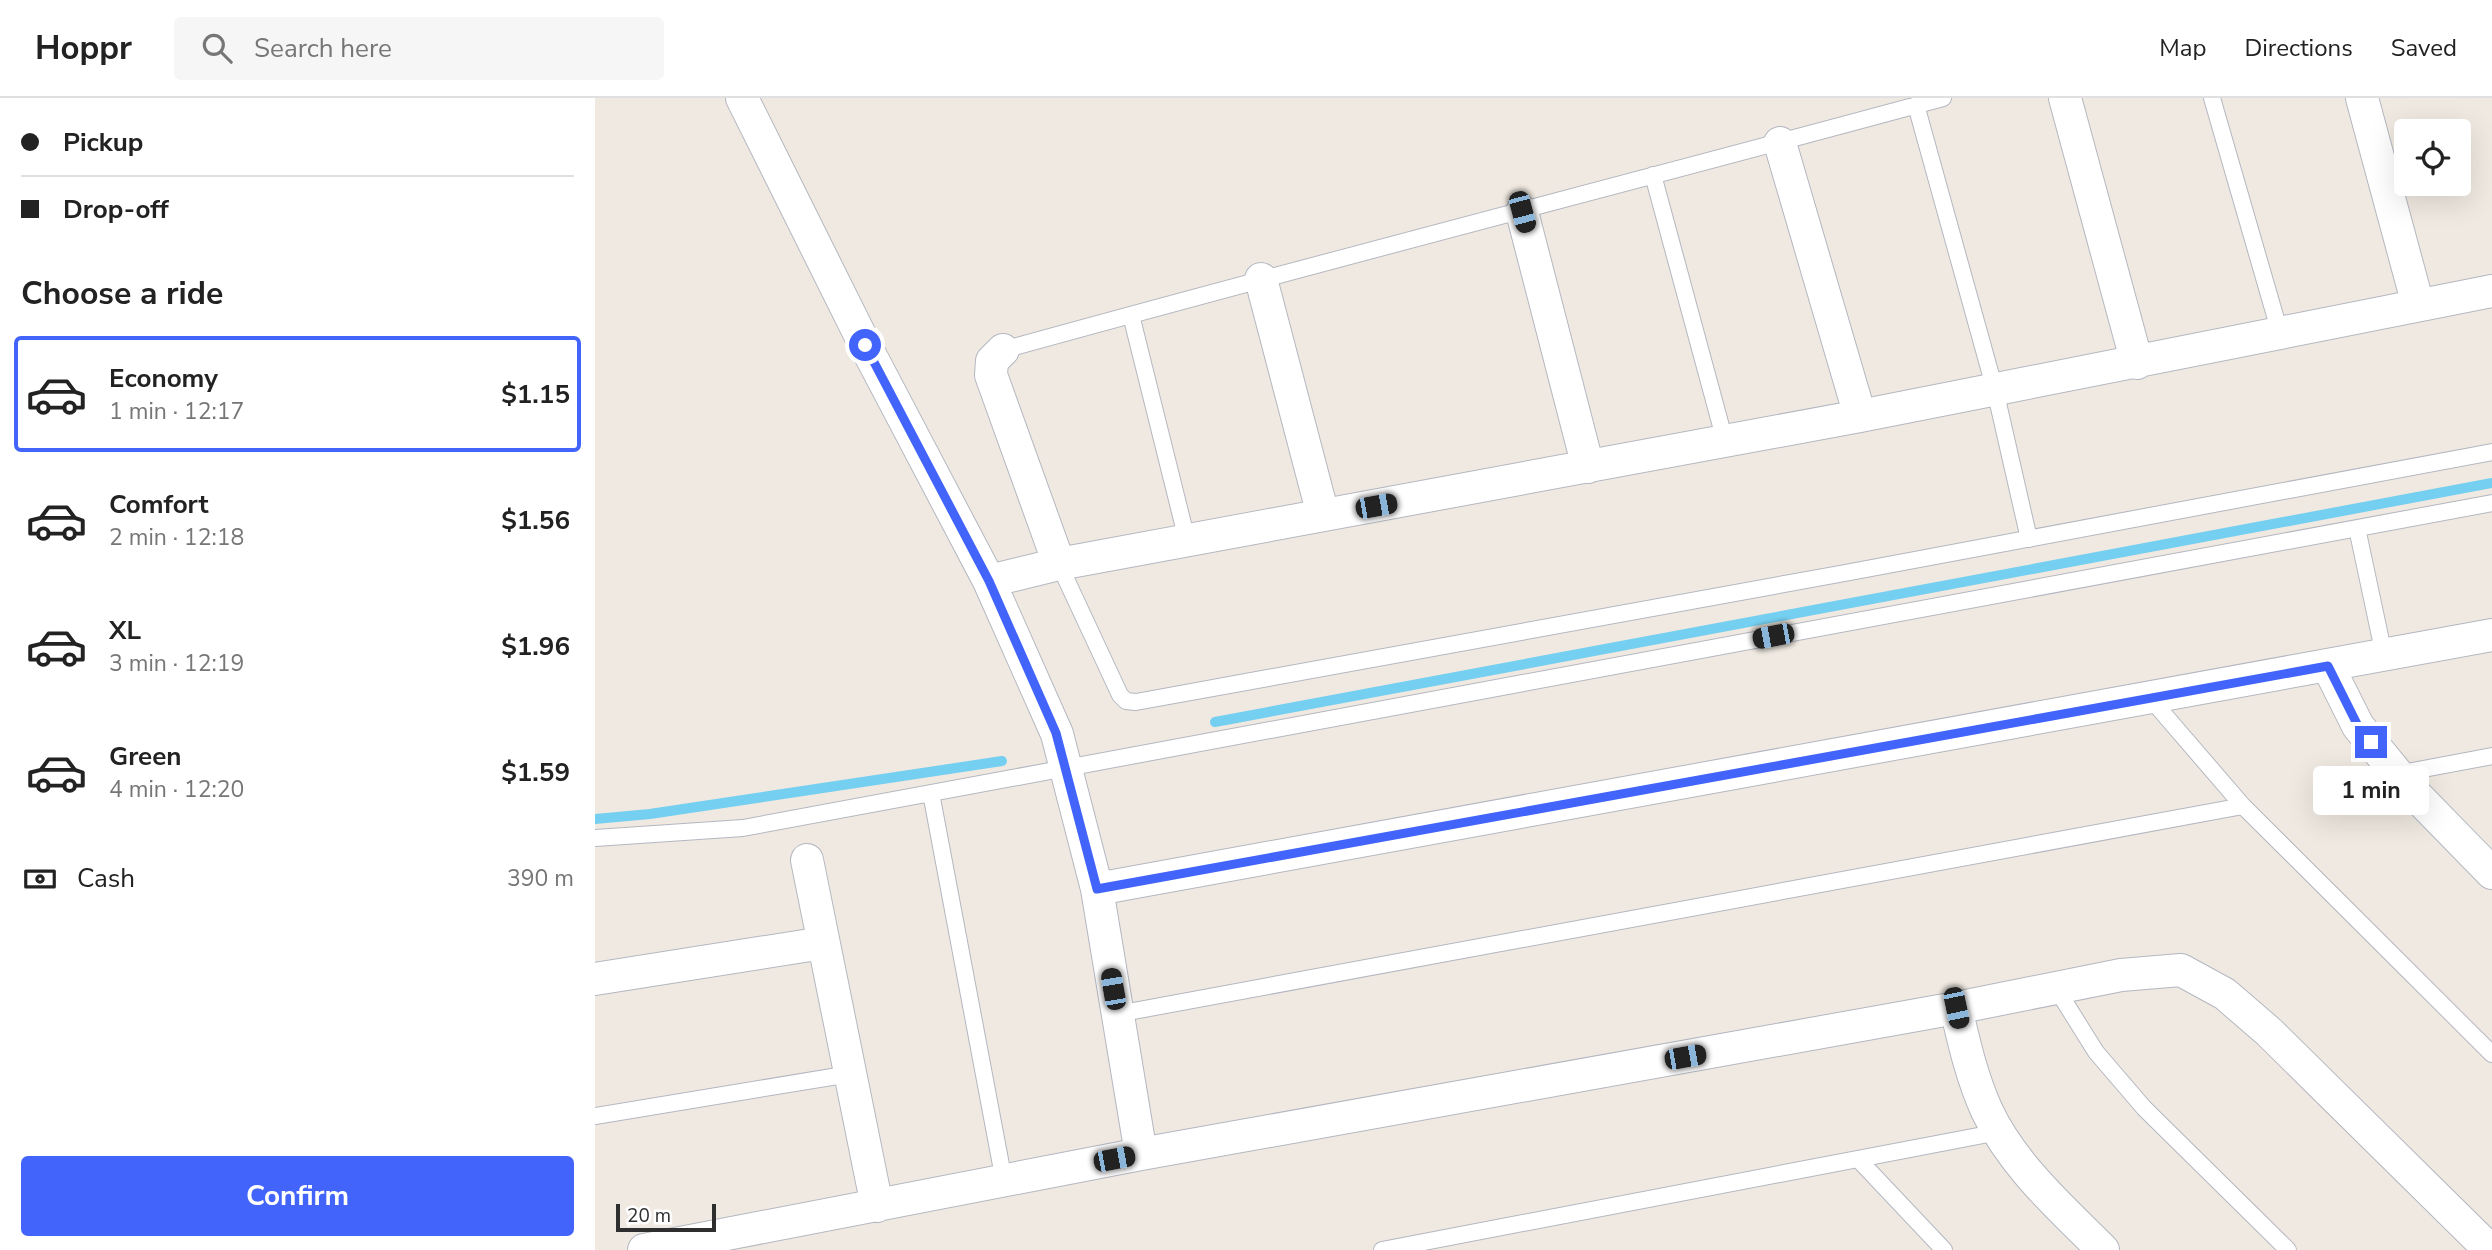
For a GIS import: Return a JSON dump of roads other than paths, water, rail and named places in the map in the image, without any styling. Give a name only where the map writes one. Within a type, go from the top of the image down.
[{"type":"street","points":[[742,98],[865,345],[989,581],[1056,733],[1097,889],[1141,1154]]},
{"type":"street","points":[[2065,98],[2137,363]]},
{"type":"street","points":[[2361,98],[2418,304]]},
{"type":"street","points":[[1780,143],[1860,416]]},
{"type":"street","points":[[1522,212],[1588,467]]},
{"type":"street","points":[[1261,279],[1324,515]]},
{"type":"street","points":[[989,581],[1059,564],[2137,363],[2492,291]]},
{"type":"street","points":[[1003,351],[992,361],[991,374],[1059,564]]},
{"type":"street","points":[[1097,889],[2492,635]]},
{"type":"street","points":[[2328,666],[2358,726],[2397,774],[2492,873]]},
{"type":"street","points":[[807,860],[877,1206]]},
{"type":"street","points":[[595,979],[823,943]]},
{"type":"street","points":[[644,1250],[1141,1154],[1956,1008],[2121,975],[2181,970],[2225,995],[2269,1032],[2490,1250]]},
{"type":"street","points":[[1956,1008],[1968,1061],[1987,1111],[2010,1151],[2044,1191],[2103,1250]]},
{"type":"lane","points":[[1003,351],[1261,279],[1522,212],[1943,98]]},
{"type":"lane","points":[[2212,98],[2280,333]]},
{"type":"lane","points":[[1916,105],[1995,390],[2029,539]]},
{"type":"lane","points":[[1653,175],[1724,441]]},
{"type":"lane","points":[[1131,315],[1187,540]]},
{"type":"lane","points":[[1059,564],[1120,695],[1126,701],[1136,702],[2492,452]]},
{"type":"lane","points":[[595,838],[743,828],[2492,503]]},
{"type":"lane","points":[[2357,528],[2384,655]]},
{"type":"lane","points":[[2150,698],[2243,806],[2492,1054]]},
{"type":"lane","points":[[2397,774],[2492,757]]},
{"type":"lane","points":[[931,793],[1004,1181]]},
{"type":"lane","points":[[1118,1014],[2243,806]]},
{"type":"lane","points":[[2056,988],[2096,1052],[2144,1108],[2288,1250]]},
{"type":"lane","points":[[595,1116],[850,1074]]},
{"type":"lane","points":[[1382,1250],[1999,1132]]},
{"type":"lane","points":[[1858,1159],[1944,1250]]},
{"type":"waterway","points":[[1215,722],[2492,483]]},
{"type":"waterway","points":[[595,819],[650,814],[1002,761]]}]
